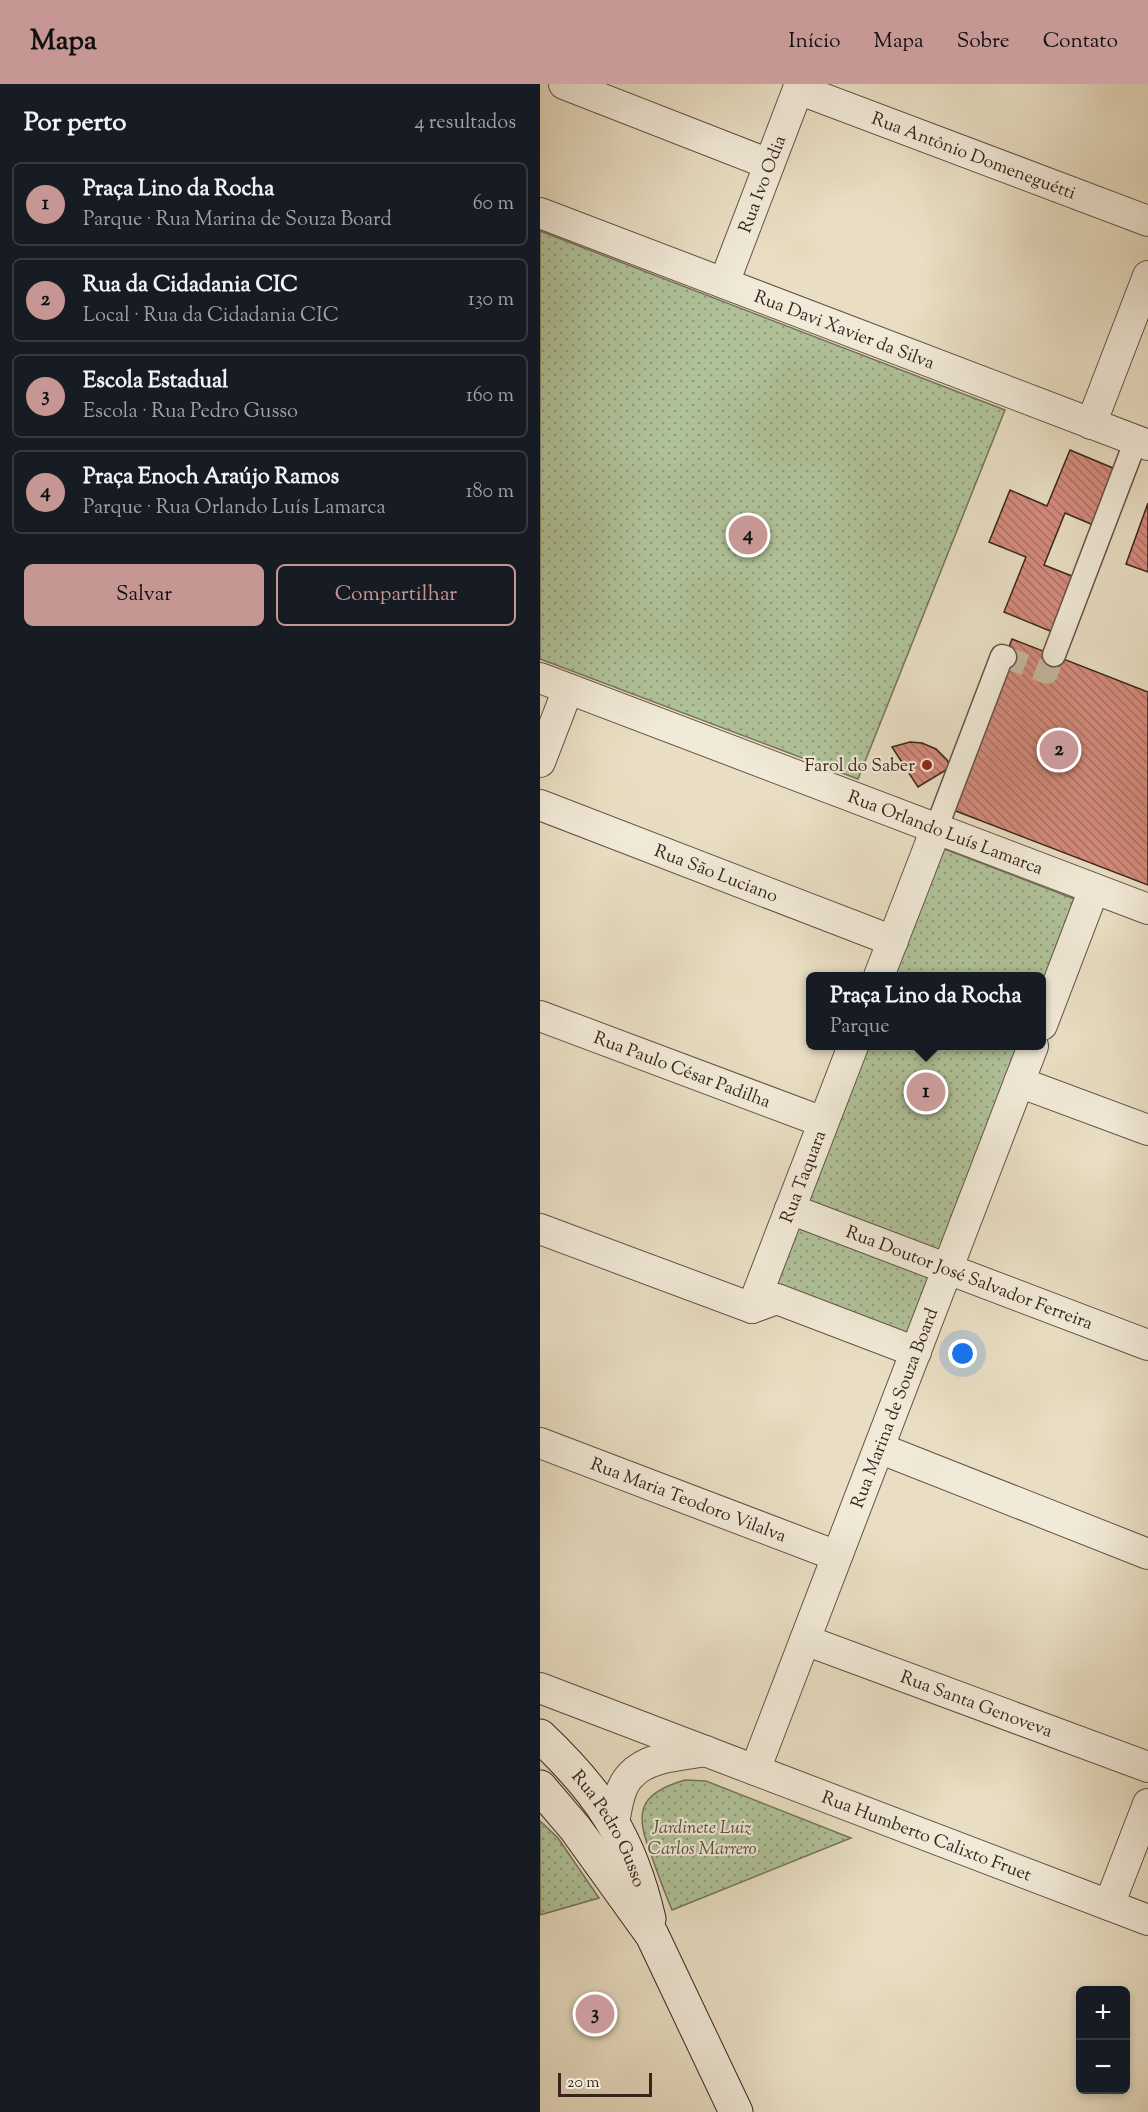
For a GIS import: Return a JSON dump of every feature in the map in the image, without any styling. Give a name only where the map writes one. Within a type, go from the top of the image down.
[{"type":"main road","name":"Rua Pedro Gusso","points":[[540,1736],[591,1789],[614,1823],[637,1873],[652,1935]]},
{"type":"main road","name":"Rua Pedro Gusso","points":[[540,1787],[575,1828],[652,1935],[736,2112]]},
{"type":"street","points":[[564,84],[769,164]]},
{"type":"street","name":"Rua Ivo Odia","points":[[724,283],[799,87]]},
{"type":"street","name":"Rua Antônio Domeneguétti","points":[[799,87],[1148,221]]},
{"type":"street","name":"Rua Davi Xavier da Silva","points":[[540,213],[1142,442]]},
{"type":"street","points":[[1091,424],[1148,276]]},
{"type":"street","points":[[1054,655],[1142,442]]},
{"type":"street","points":[[881,972],[1002,656],[1005,657]]},
{"type":"street","name":"Rua Orlando Luís Lamarca","points":[[540,678],[1148,909]]},
{"type":"street","points":[[540,762],[568,689]]},
{"type":"street","name":"Rua São Luciano","points":[[540,805],[893,941]]},
{"type":"street","points":[[1046,1012],[1094,889]]},
{"type":"street","name":"Rua Paulo César Padilha","points":[[540,1016],[823,1122]]},
{"type":"street","name":"Rua Taquara","points":[[752,1308],[851,1050]]},
{"type":"street","name":"Rua Marina de Souza Board","points":[[755,1770],[1032,1050]]},
{"type":"street","points":[[1019,1082],[1148,1130]]},
{"type":"street","name":"Rua Doutor José Salvador Ferreira","points":[[790,1209],[1148,1345]]},
{"type":"street","points":[[540,1229],[752,1308],[777,1299],[916,1352]]},
{"type":"street","name":"Rua Maria Teodoro Vilalva","points":[[540,1443],[837,1556]]},
{"type":"street","points":[[879,1448],[1148,1554]]},
{"type":"street","name":"Rua Santa Genoveva","points":[[805,1640],[1148,1767]]},
{"type":"street","name":"Rua Humberto Calixto Fruet","points":[[540,1688],[1148,1920]]},
{"type":"street","points":[[614,1823],[620,1794],[631,1775],[647,1764],[670,1757],[706,1751]]},
{"type":"street","points":[[1109,1905],[1148,1804]]},
{"type":"green space","points":[[540,231],[1005,410],[858,779],[540,659]]},
{"type":"green space","points":[[942,848],[1077,900],[1046,981],[1046,972],[895,972]]},
{"type":"green space","points":[[864,1050],[1019,1050],[910,1336],[775,1283]]},
{"type":"green space","name":"Jardinete Luiz Carlos Marrero","points":[[685,1780],[706,1781],[851,1838],[672,1910],[647,1842],[642,1817],[649,1799],[657,1792]]},
{"type":"green space","points":[[540,1821],[558,1838],[599,1898],[540,1915]]},
{"type":"building","points":[[1070,450],[1120,471],[1098,527],[1065,513],[1044,565],[1077,578],[1055,633],[1004,612],[1026,557],[989,542],[1010,490],[1047,506]]},
{"type":"building","points":[[1148,503],[1148,572],[1126,564]]},
{"type":"building","points":[[1012,639],[1148,692],[1148,885],[948,808]]},
{"type":"building","name":"Farol do Saber","points":[[910,742],[922,743],[936,749],[951,767],[918,787],[892,747]]},
{"type":"tunnel","points":[[1005,657],[1047,673],[1054,655]]},
{"type":"place","name":"Praça Enoch Araújo Ramos","points":[[748,535]]},
{"type":"place","name":"Rua da Cidadania CIC","points":[[1059,750]]},
{"type":"place","name":"Farol do Saber","points":[[927,765]]},
{"type":"place","name":"Praça Lino da Rocha","points":[[926,1092]]},
{"type":"place","name":"Escola Estadual","points":[[595,2014]]}]
